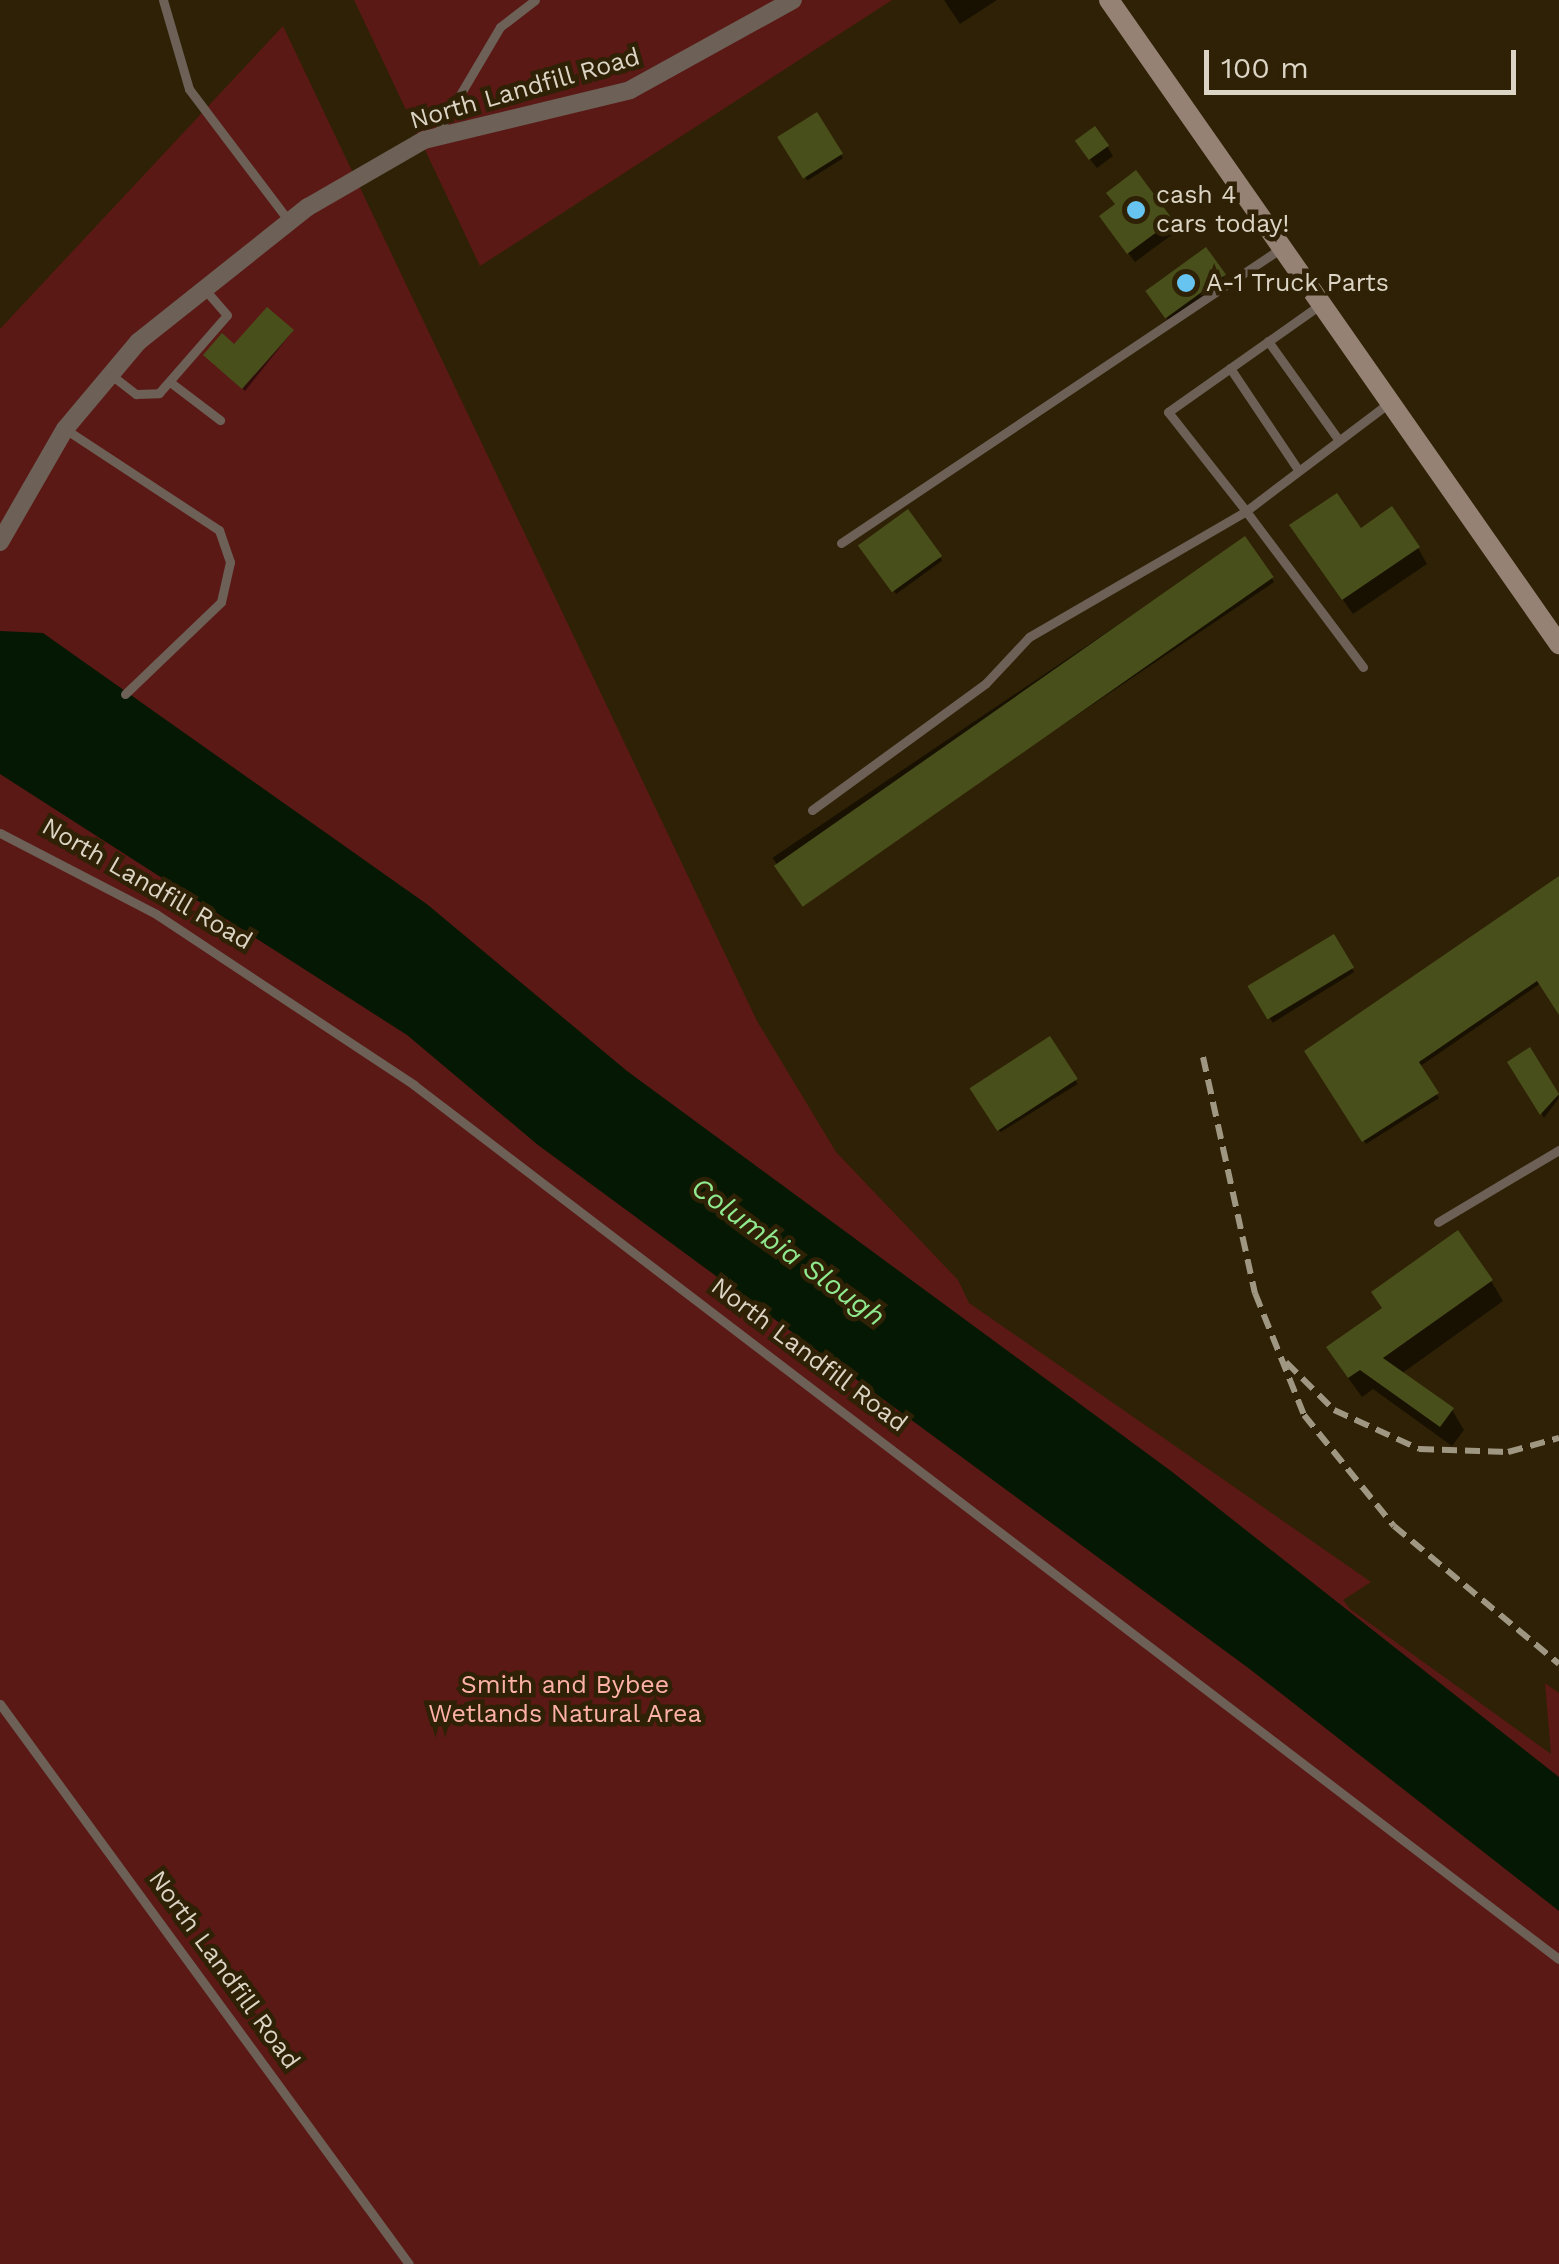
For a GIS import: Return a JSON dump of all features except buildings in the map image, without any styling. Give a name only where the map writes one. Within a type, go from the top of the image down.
[{"type":"main road","points":[[1109,0],[1559,644]]},
{"type":"street","name":"North Landfill Road","points":[[3,537],[65,429],[110,374],[201,286],[380,160],[435,137],[630,90],[792,0]]},
{"type":"lane","points":[[162,0],[189,89],[289,222]]},
{"type":"lane","points":[[435,137],[500,28],[535,0]]},
{"type":"lane","points":[[842,543],[1282,247]]},
{"type":"lane","points":[[110,374],[147,396],[170,382],[227,316],[201,286]]},
{"type":"lane","points":[[1321,304],[1168,412],[1364,667]]},
{"type":"lane","points":[[1268,341],[1338,439]]},
{"type":"lane","points":[[1230,368],[1297,468]]},
{"type":"lane","points":[[170,382],[220,420]]},
{"type":"lane","points":[[812,810],[986,684],[1029,637],[1246,510],[1263,492],[1390,402]]},
{"type":"lane","points":[[65,429],[220,530],[230,562],[221,602],[125,694]]},
{"type":"lane","name":"North Landfill Road","points":[[0,833],[156,914],[414,1085],[1559,1959]]},
{"type":"lane","points":[[1438,1222],[1559,1150]]},
{"type":"lane","name":"North Landfill Road","points":[[0,1704],[409,2264]]},
{"type":"green space","points":[[354,0],[892,0],[480,266]]},
{"type":"green space","name":"Smith and Bybee Wetlands Natural Area","points":[[283,26],[757,1021],[836,1152],[958,1280],[969,1303],[1371,1582],[1343,1600],[1350,1609],[1551,1754],[1545,1683],[1559,1693],[1559,2264],[0,2264],[0,329]]},
{"type":"water","name":"Columbia Slough","points":[[0,631],[43,633],[428,905],[627,1071],[1171,1471],[1559,1777],[1559,1911],[1251,1670],[538,1145],[407,1035],[0,774]]},
{"type":"railway","points":[[1203,1057],[1255,1293],[1304,1415],[1394,1526],[1559,1664]]},
{"type":"railway","points":[[1286,1362],[1334,1410],[1419,1449],[1508,1452],[1559,1438]]},
{"type":"place","name":"cash 4 cars today!","points":[[1136,210]]},
{"type":"place","name":"A-1 Truck Parts","points":[[1186,283]]}]
